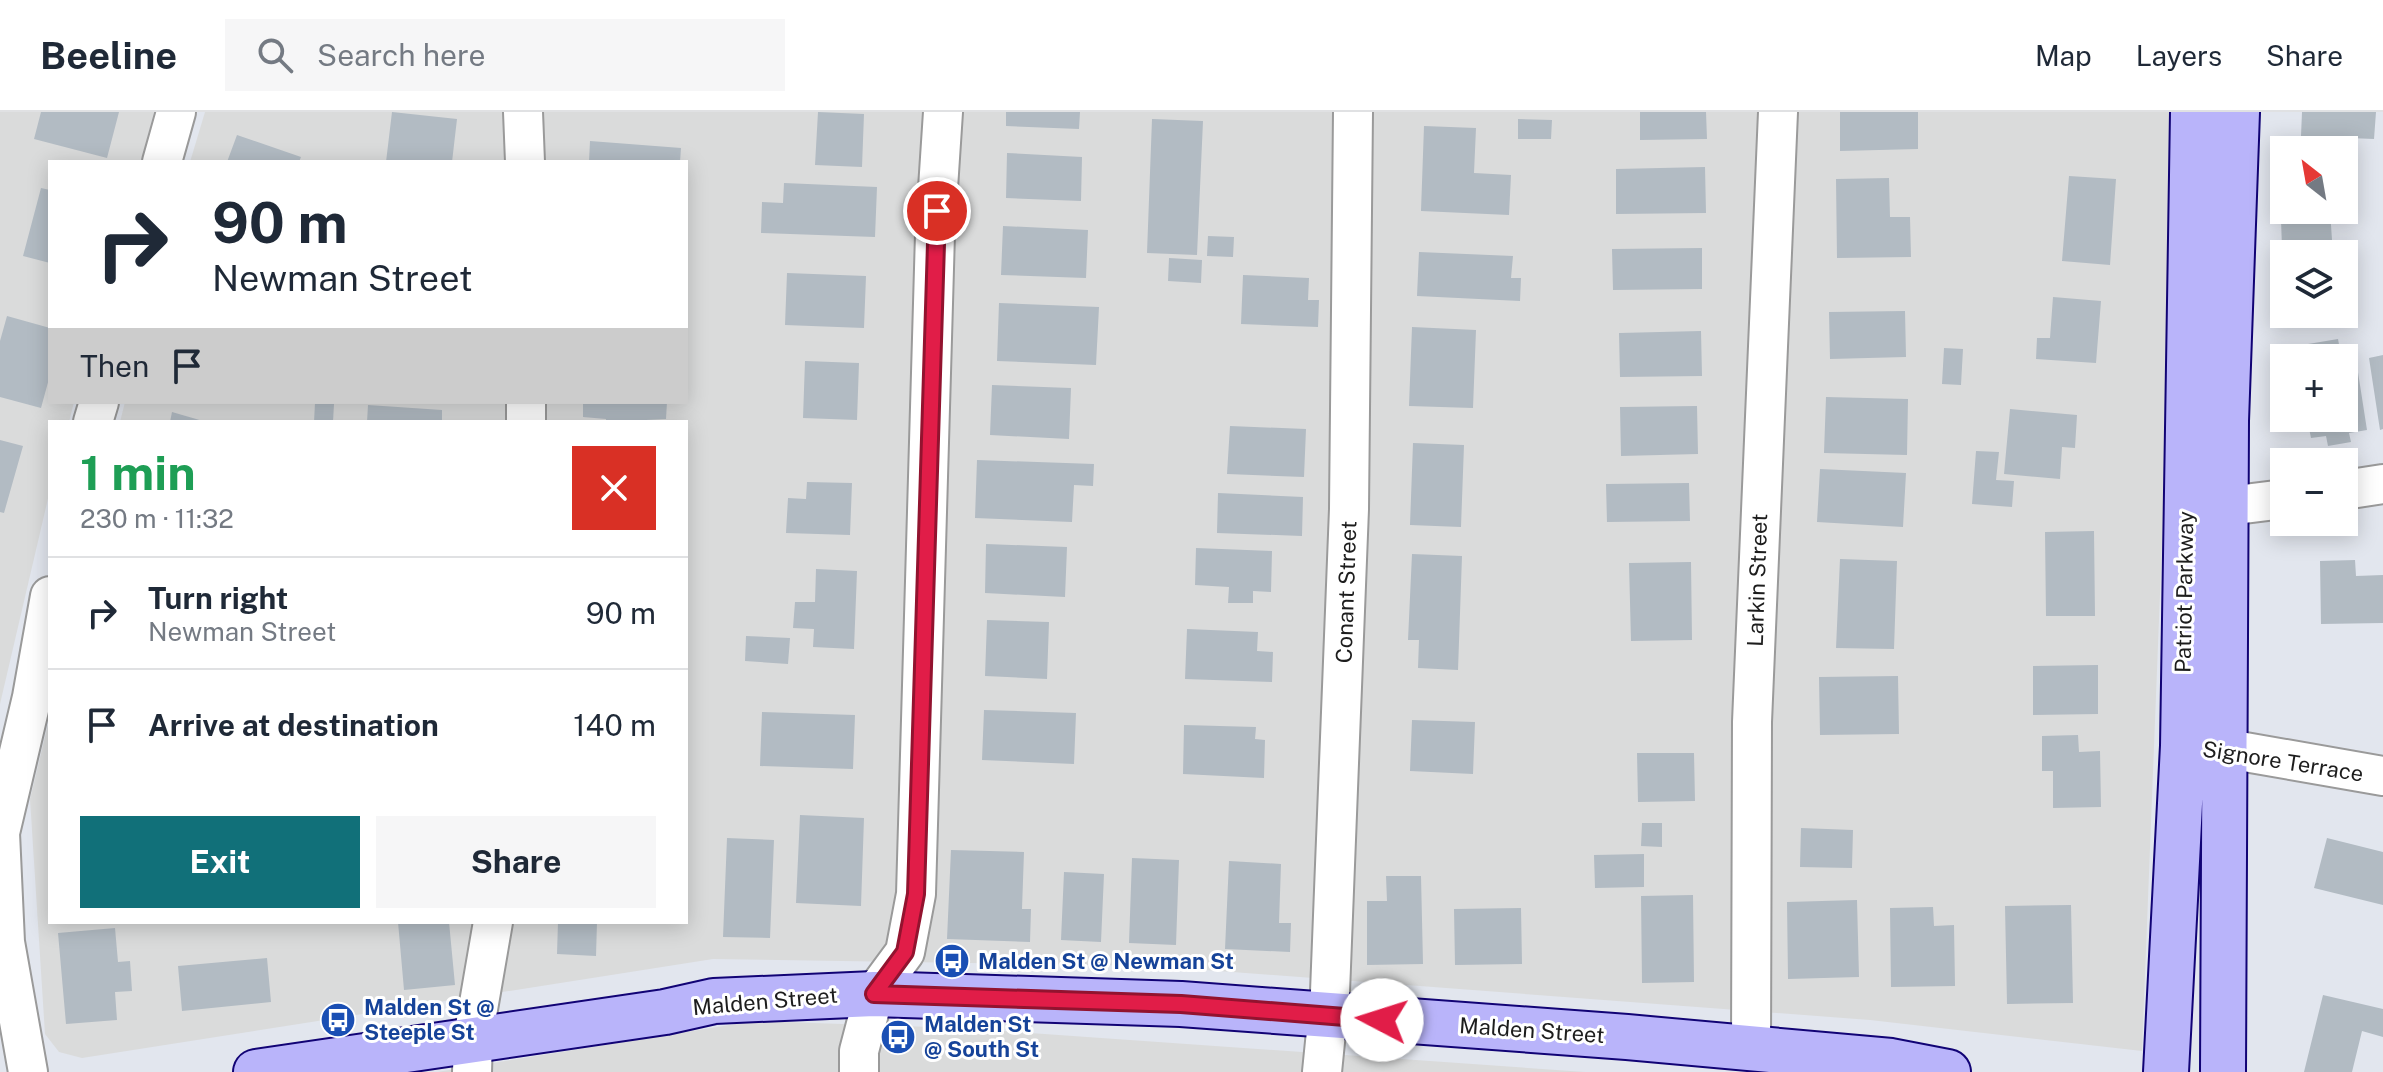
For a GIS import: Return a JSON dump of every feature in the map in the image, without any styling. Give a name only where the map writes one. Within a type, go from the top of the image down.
[{"type":"street","points":[[163,160],[176,112]]},
{"type":"street","points":[[523,112],[525,160]]},
{"type":"street","points":[[859,1072],[859,1051],[874,994],[905,952],[916,894],[935,234],[943,112]]},
{"type":"street","name":"Conant Street","points":[[1322,1072],[1349,509],[1353,112]]},
{"type":"street","name":"Larkin Street","points":[[1751,1049],[1752,722],[1778,112]]},
{"type":"street","name":"Patriot Parkway","points":[[2193,112],[2205,510],[2202,747],[2223,1072]]},
{"type":"street","name":"Patriot Parkway","points":[[2205,510],[2237,112]]},
{"type":"street","points":[[2358,488],[2383,484]]},
{"type":"street","points":[[2205,510],[2270,501]]},
{"type":"street","points":[[28,1072],[5,942],[0,833],[32,697],[48,607]]},
{"type":"street","name":"Patriot Parkway","points":[[2166,1072],[2202,747]]},
{"type":"street","name":"Signore Terrace","points":[[2202,747],[2383,776]]},
{"type":"street","points":[[472,1055],[493,924]]},
{"type":"street","name":"Malden Street","points":[[256,1072],[472,1055],[714,1001],[874,994],[1181,1004],[1891,1061],[1948,1072]]},
{"type":"shaded area","points":[[0,112],[154,112],[142,160],[48,160],[48,404],[74,404],[70,420],[48,420],[48,499],[0,704]]},
{"type":"shaded area","points":[[205,112],[2179,112],[2142,1051],[1870,1020],[1153,966],[713,959],[82,1058],[59,1052],[45,1034],[30,799],[48,724],[48,924],[688,924],[688,420],[120,420],[124,404],[688,404],[688,160],[191,160]]},
{"type":"shaded area","points":[[755,1021],[960,1028],[1585,1072],[437,1072]]},
{"type":"building","points":[[41,112],[119,112],[107,158],[34,139]]},
{"type":"building","points":[[392,112],[457,119],[452,160],[386,160]]},
{"type":"building","points":[[818,112],[864,114],[862,167],[815,165]]},
{"type":"building","points":[[1006,112],[1080,112],[1079,129],[1006,126]]},
{"type":"building","points":[[1640,112],[1706,112],[1707,139],[1640,140]]},
{"type":"building","points":[[1840,112],[1918,112],[1918,149],[1840,151]]},
{"type":"building","points":[[2302,112],[2376,112],[2374,139],[2301,136]]},
{"type":"building","points":[[1152,119],[1203,121],[1197,255],[1147,253]]},
{"type":"building","points":[[1518,119],[1552,120],[1551,139],[1518,139]]},
{"type":"building","points":[[1424,126],[1476,128],[1474,173],[1511,175],[1509,215],[1421,211]]},
{"type":"building","points":[[237,135],[301,157],[300,160],[228,160]]},
{"type":"building","points":[[590,141],[681,148],[680,160],[589,160]]},
{"type":"building","points":[[1007,153],[1082,157],[1081,201],[1006,198]]},
{"type":"building","points":[[1705,167],[1706,213],[1616,214],[1616,169]]},
{"type":"building","points":[[2069,176],[2116,179],[2110,265],[2062,261]]},
{"type":"building","points":[[1889,178],[1890,217],[1910,217],[1911,257],[1837,258],[1836,179]]},
{"type":"building","points":[[784,183],[877,187],[875,237],[761,233],[762,202],[783,203]]},
{"type":"building","points":[[41,188],[48,190],[48,262],[23,256]]},
{"type":"building","points":[[2281,224],[2331,224],[2332,240],[2282,240]]},
{"type":"building","points":[[1003,226],[1088,230],[1086,278],[1001,275]]},
{"type":"building","points":[[1208,236],[1234,237],[1233,257],[1207,256]]},
{"type":"building","points":[[1702,248],[1702,289],[1613,290],[1612,249]]},
{"type":"building","points":[[1419,252],[1513,256],[1511,278],[1521,278],[1520,301],[1417,296]]},
{"type":"building","points":[[1169,258],[1202,260],[1201,283],[1168,281]]},
{"type":"building","points":[[787,273],[866,276],[864,328],[785,325]]},
{"type":"building","points":[[1243,275],[1309,278],[1308,300],[1319,300],[1318,327],[1241,324]]},
{"type":"building","points":[[2053,297],[2101,301],[2096,363],[2036,359],[2037,338],[2050,338]]},
{"type":"building","points":[[999,303],[1099,307],[1096,365],[997,361]]},
{"type":"building","points":[[1905,311],[1906,357],[1830,359],[1829,312]]},
{"type":"building","points":[[7,316],[48,327],[48,382],[41,408],[0,397],[0,341]]},
{"type":"building","points":[[1412,327],[1476,330],[1473,408],[1409,406]]},
{"type":"building","points":[[1701,331],[1702,376],[1620,377],[1619,333]]},
{"type":"building","points":[[2338,339],[2339,344],[2308,344]]},
{"type":"building","points":[[1944,348],[1963,349],[1961,385],[1942,384]]},
{"type":"building","points":[[2383,355],[2383,429],[2380,430],[2369,358]]},
{"type":"building","points":[[805,361],[859,363],[857,420],[803,418]]},
{"type":"building","points":[[2358,372],[2367,430],[2358,432]]},
{"type":"building","points":[[992,385],[1071,388],[1069,439],[990,435]]},
{"type":"building","points":[[1826,397],[1908,399],[1907,455],[1824,453]]},
{"type":"building","points":[[315,404],[334,404],[333,420],[314,420]]},
{"type":"building","points":[[583,404],[667,404],[666,419],[606,420],[583,417]]},
{"type":"building","points":[[368,405],[442,410],[442,420],[367,420]]},
{"type":"building","points":[[1697,406],[1698,454],[1621,456],[1620,407]]},
{"type":"building","points":[[2010,409],[2077,415],[2075,448],[2062,447],[2060,479],[2004,474]]},
{"type":"building","points":[[172,412],[200,420],[170,420]]},
{"type":"building","points":[[1230,426],[1306,429],[1304,477],[1227,474]]},
{"type":"building","points":[[2310,432],[2355,432],[2349,433],[2351,442],[2328,446],[2326,436],[2311,438]]},
{"type":"building","points":[[0,440],[23,446],[4,513],[0,512]]},
{"type":"building","points":[[1413,443],[1464,445],[1461,527],[1410,525]]},
{"type":"building","points":[[1976,451],[1999,452],[1996,480],[2014,481],[2012,507],[1972,504]]},
{"type":"building","points":[[977,460],[1094,464],[1093,486],[1074,485],[1072,522],[975,518]]},
{"type":"building","points":[[1820,469],[1906,473],[1903,527],[1817,522]]},
{"type":"building","points":[[807,482],[852,483],[850,535],[786,533],[788,498],[806,499]]},
{"type":"building","points":[[1689,483],[1690,521],[1607,522],[1606,484]]},
{"type":"building","points":[[1218,493],[1303,497],[1302,536],[1217,533]]},
{"type":"building","points":[[2094,531],[2095,616],[2046,616],[2045,532]]},
{"type":"building","points":[[986,544],[1067,547],[1065,597],[985,593]]},
{"type":"building","points":[[1196,548],[1272,551],[1271,592],[1253,591],[1253,603],[1228,603],[1229,587],[1195,585]]},
{"type":"building","points":[[1412,554],[1462,556],[1458,670],[1418,668],[1419,640],[1408,640]]},
{"type":"building","points":[[1840,559],[1897,561],[1894,649],[1836,648]]},
{"type":"building","points":[[2355,560],[2356,576],[2383,575],[2383,623],[2321,624],[2320,561]]},
{"type":"building","points":[[1691,562],[1692,640],[1631,641],[1629,563]]},
{"type":"building","points":[[816,569],[857,571],[854,649],[813,647],[814,629],[793,628],[795,602],[815,602]]},
{"type":"building","points":[[987,620],[1049,622],[1047,679],[985,676]]},
{"type":"building","points":[[1187,629],[1258,632],[1257,651],[1273,652],[1272,682],[1185,679]]},
{"type":"building","points":[[746,636],[790,638],[788,664],[745,661]]},
{"type":"building","points":[[2098,665],[2098,714],[2033,715],[2033,666]]},
{"type":"building","points":[[1898,676],[1899,734],[1820,735],[1819,677]]},
{"type":"building","points":[[984,710],[1076,713],[1074,764],[982,760]]},
{"type":"building","points":[[762,712],[855,715],[853,769],[760,766]]},
{"type":"building","points":[[1412,720],[1475,722],[1473,774],[1410,771]]},
{"type":"building","points":[[1184,725],[1256,727],[1255,739],[1265,740],[1264,778],[1183,774]]},
{"type":"building","points":[[2078,735],[2079,752],[2100,751],[2101,807],[2053,808],[2053,771],[2042,771],[2042,736]]},
{"type":"building","points":[[1637,753],[1694,753],[1695,801],[1638,802]]},
{"type":"building","points":[[800,815],[864,818],[861,906],[796,903]]},
{"type":"building","points":[[1642,823],[1662,823],[1662,847],[1641,846]]},
{"type":"building","points":[[1801,828],[1853,830],[1852,868],[1800,867]]},
{"type":"building","points":[[727,838],[774,840],[770,938],[723,937]]},
{"type":"building","points":[[2327,838],[2383,852],[2383,905],[2314,888]]},
{"type":"building","points":[[951,850],[1024,852],[1022,909],[1031,909],[1030,942],[947,939]]},
{"type":"building","points":[[1644,854],[1644,887],[1595,888],[1594,855]]},
{"type":"building","points":[[1132,858],[1179,860],[1176,945],[1129,943]]},
{"type":"building","points":[[1229,861],[1281,864],[1279,923],[1291,923],[1290,952],[1225,949]]},
{"type":"building","points":[[1064,872],[1104,874],[1101,942],[1061,940]]},
{"type":"building","points":[[1386,876],[1421,876],[1423,964],[1367,965],[1367,901],[1387,901]]},
{"type":"building","points":[[1693,895],[1694,982],[1642,983],[1641,896]]},
{"type":"building","points":[[1857,900],[1859,977],[1788,979],[1787,902]]},
{"type":"building","points":[[2071,905],[2073,1003],[2007,1004],[2005,906]]},
{"type":"building","points":[[1933,907],[1934,926],[1954,925],[1955,986],[1891,987],[1890,908]]},
{"type":"building","points":[[1521,908],[1522,964],[1455,965],[1454,909]]},
{"type":"building","points":[[398,924],[449,924],[455,985],[404,990]]},
{"type":"building","points":[[558,924],[597,924],[596,956],[557,954]]},
{"type":"building","points":[[115,928],[118,962],[130,961],[132,991],[115,992],[117,1020],[66,1024],[58,933]]},
{"type":"building","points":[[267,958],[271,1002],[182,1011],[178,966]]},
{"type":"building","points":[[2323,995],[2383,1009],[2383,1037],[2362,1031],[2352,1072],[2304,1072]]},
{"type":"place","name":"Malden St @ Newman St","points":[[952,961]]},
{"type":"place","name":"Malden St @ Steeple St","points":[[338,1020]]},
{"type":"place","name":"Malden St @ South St","points":[[898,1037]]},
{"type":"route","points":[[937,211],[916,894],[905,952],[874,994],[1181,1004],[1382,1020]]}]
